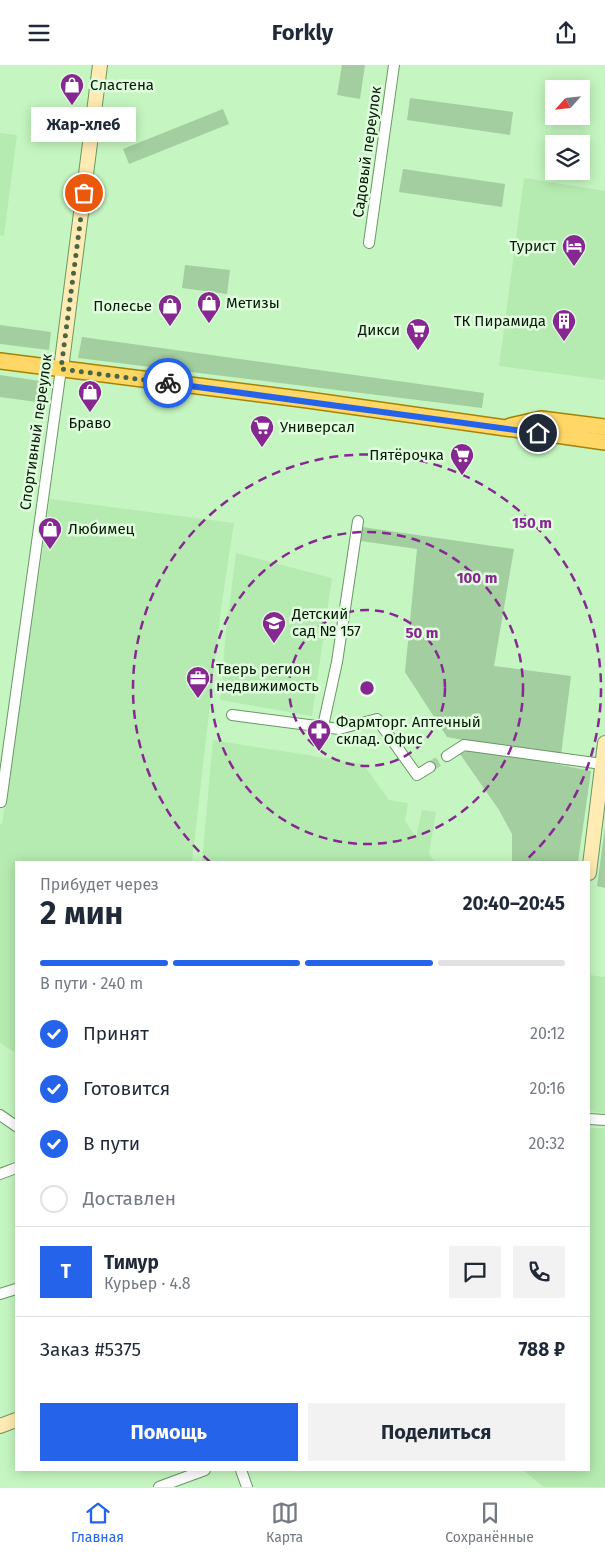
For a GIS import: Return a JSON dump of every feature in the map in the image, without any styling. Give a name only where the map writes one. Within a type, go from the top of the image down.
[{"type":"main road","points":[[0,361],[299,399],[605,442]]},
{"type":"main road","points":[[503,428],[541,419],[605,427]]},
{"type":"street","name":"Спортивный переулок","points":[[1,802],[61,369],[100,65]]},
{"type":"street","name":"Садовый переулок","points":[[369,243],[394,65]]},
{"type":"street","points":[[587,440],[605,447]]},
{"type":"street","points":[[323,726],[337,662],[358,521]]},
{"type":"street","points":[[232,715],[339,729],[377,719],[417,775],[430,767]]},
{"type":"street","points":[[590,865],[605,743]]},
{"type":"street","points":[[447,756],[464,745],[602,764]]},
{"type":"street","points":[[0,1115],[15,1125]]},
{"type":"street","points":[[590,1119],[605,1119]]},
{"type":"street","points":[[0,1174],[15,1168]]},
{"type":"street","points":[[0,1294],[15,1289]]},
{"type":"street","points":[[0,1426],[15,1420]]},
{"type":"street","points":[[159,1487],[202,1471]]},
{"type":"street","points":[[241,1471],[248,1487]]},
{"type":"shaded area","points":[[342,65],[365,65],[360,99],[337,95]]},
{"type":"shaded area","points":[[410,98],[513,112],[510,135],[407,120]]},
{"type":"shaded area","points":[[223,109],[229,124],[129,164],[123,149]]},
{"type":"shaded area","points":[[0,133],[17,135],[4,236],[0,235]]},
{"type":"shaded area","points":[[403,169],[505,184],[502,207],[399,192]]},
{"type":"shaded area","points":[[524,178],[605,191],[605,380],[499,366]]},
{"type":"shaded area","points":[[185,265],[230,270],[227,294],[182,288]]},
{"type":"shaded area","points":[[0,325],[51,332],[49,350],[0,344]]},
{"type":"shaded area","points":[[82,337],[484,393],[482,408],[78,358]]},
{"type":"shaded area","points":[[0,375],[40,381],[37,402],[0,397]]},
{"type":"shaded area","points":[[50,499],[234,523],[221,608],[192,861],[15,861],[15,1052],[0,1043],[0,824],[2,824]]},
{"type":"shaded area","points":[[362,527],[514,549],[494,666],[571,676],[561,755],[500,747],[447,737],[405,672],[417,549],[361,541]]},
{"type":"shaded area","name":"Детский сад № 157","points":[[236,553],[332,578],[312,716],[220,700],[226,631]]},
{"type":"shaded area","points":[[213,740],[363,764],[389,800],[408,803],[405,821],[416,837],[422,810],[436,812],[429,854],[434,861],[202,861]]},
{"type":"shaded area","points":[[474,748],[591,771],[578,861],[512,861],[512,834],[499,810],[460,754]]},
{"type":"shaded area","points":[[605,827],[605,888],[597,886]]},
{"type":"shaded area","points":[[590,975],[605,977],[605,1113],[590,1111]]},
{"type":"shaded area","points":[[590,1128],[605,1128],[605,1487],[544,1487],[524,1471],[590,1471]]},
{"type":"tunnel","points":[[430,767],[447,756]]},
{"type":"way so far","points":[[84,193],[61,369],[168,383]]},
{"type":"place","name":"Сластена","points":[[72,106]]},
{"type":"place","name":"Жар-хлеб","points":[[84,193]]},
{"type":"place","name":"Турист","points":[[574,267]]},
{"type":"place","name":"Метизы","points":[[209,324]]},
{"type":"place","name":"Полесье","points":[[170,327]]},
{"type":"place","name":"ТК Пирамида","points":[[564,342]]},
{"type":"place","name":"Дикси","points":[[418,351]]},
{"type":"place","name":"Браво","points":[[90,413]]},
{"type":"place","name":"Универсал","points":[[262,448]]},
{"type":"place","name":"Пятёрочка","points":[[462,476]]},
{"type":"place","name":"Любимец","points":[[50,550]]},
{"type":"place","name":"Детский сад № 157","points":[[274,644]]},
{"type":"place","name":"Тверь регион недвижимость","points":[[198,699]]},
{"type":"place","name":"Фармторг. Аптечный склад. Офис","points":[[319,752]]},
{"type":"route","points":[[168,383],[538,433]]}]
